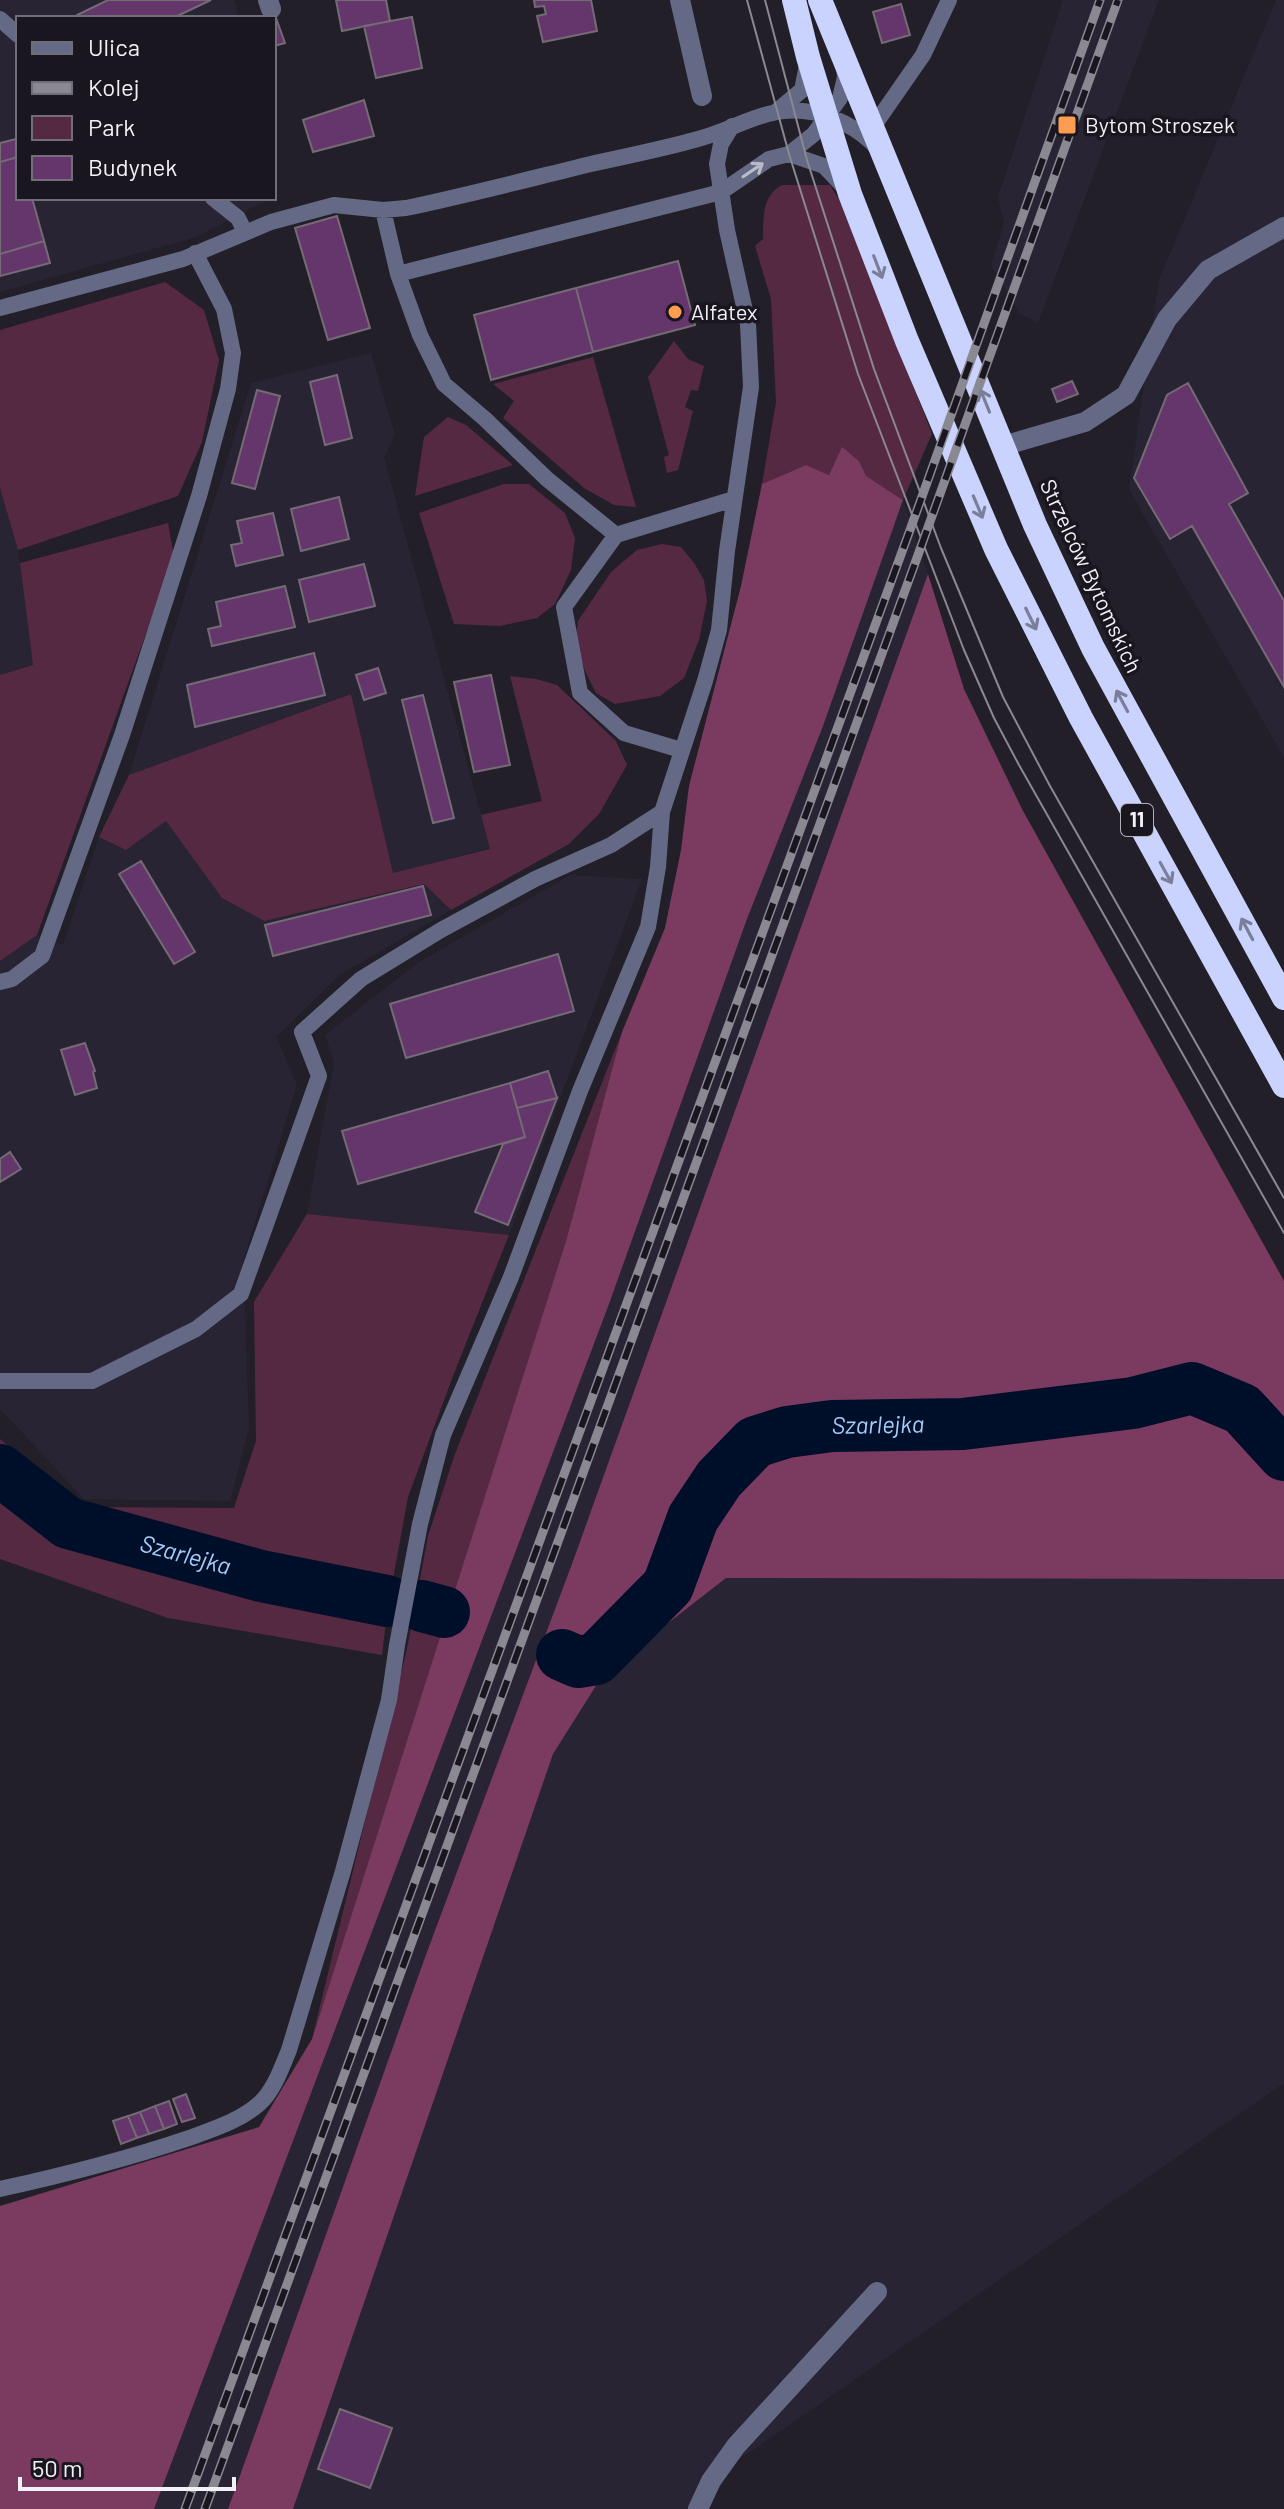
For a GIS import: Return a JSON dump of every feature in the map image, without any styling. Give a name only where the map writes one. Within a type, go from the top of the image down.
[{"type":"highway","name":"11","points":[[794,0],[850,194],[907,341],[996,549],[1081,718],[1284,1086]]},
{"type":"highway","name":"Strzelców Bytomskich","points":[[820,0],[1035,525],[1093,648],[1284,998]]},
{"type":"street","points":[[680,0],[702,96]]},
{"type":"street","points":[[1003,446],[1085,422],[1126,395],[1167,319],[1208,270],[1284,227]]},
{"type":"street","points":[[698,2509],[711,2481],[736,2446],[877,2292]]},
{"type":"lane","points":[[873,127],[923,55],[949,0]]},
{"type":"lane","points":[[0,19],[16,33]]},
{"type":"lane","points":[[398,274],[721,192],[769,159],[789,154],[814,134],[840,98],[845,77],[844,55]]},
{"type":"lane","points":[[0,308],[183,259],[271,222],[334,205],[383,210],[415,207],[701,139],[777,111],[802,90],[808,57]]},
{"type":"lane","name":"Strzelców Bytomskich","points":[[777,111],[805,111],[852,128],[870,140],[887,160]]},
{"type":"lane","points":[[0,2189],[132,2156],[223,2126],[260,2103],[278,2077],[289,2050],[389,1700],[420,1524],[443,1435],[511,1277],[580,1091],[648,927],[658,867],[662,812],[719,630],[751,387],[748,324],[717,164],[721,144],[732,126]]},
{"type":"lane","points":[[789,154],[824,166],[850,194]]},
{"type":"lane","points":[[216,200],[238,218],[245,232]]},
{"type":"lane","points":[[383,210],[398,274],[420,335],[444,384],[547,479],[616,535]]},
{"type":"lane","points":[[0,982],[12,979],[42,956],[122,735],[208,465],[228,389],[233,353],[224,309],[195,253]]},
{"type":"lane","points":[[681,750],[624,733],[580,693],[564,607],[616,535],[734,499]]},
{"type":"lane","points":[[0,1381],[92,1381],[196,1329],[241,1294],[319,1076],[302,1032],[361,979],[441,930],[535,879],[611,845],[662,812]]},
{"type":"shaded area","points":[[0,0],[234,0],[238,16],[16,16],[16,200],[267,200],[196,237],[0,292]]},
{"type":"shaded area","points":[[1063,0],[1159,0],[1038,323],[1019,313],[991,265],[1004,223],[998,197]]},
{"type":"shaded area","points":[[1276,0],[1284,0],[1284,757],[1129,490],[1159,280]]},
{"type":"shaded area","points":[[371,353],[395,435],[384,457],[490,848],[393,874],[351,694],[129,775],[251,383]]},
{"type":"shaded area","points":[[842,447],[859,461],[866,476],[903,500],[823,726],[747,919],[609,1304],[154,2509],[0,2509],[0,2206],[259,2127],[312,2039],[566,1241],[622,1032],[665,928],[681,850],[689,786],[741,586],[762,484],[806,465],[829,475]]},
{"type":"shaded area","points":[[0,488],[18,550],[33,665],[0,675]]},
{"type":"shaded area","points":[[903,500],[928,574],[573,1561],[424,1960],[228,2509],[154,2509],[609,1304],[747,919]]},
{"type":"shaded area","points":[[928,574],[964,689],[1022,809],[1284,1281],[1284,1579],[726,1578],[604,1673],[553,1754],[293,2509],[228,2509],[424,1960],[573,1561]]},
{"type":"shaded area","points":[[166,821],[222,898],[264,921],[424,884],[451,910],[341,974],[276,1037],[297,1085],[243,1261],[249,1428],[230,1501],[84,1499],[0,1409],[0,961],[37,935],[63,945],[99,837],[126,850]]},
{"type":"shaded area","points":[[570,875],[642,879],[509,1235],[307,1214],[334,1062],[325,1035],[419,962]]},
{"type":"shaded area","points":[[726,1578],[1284,1579],[1284,2083],[721,2472],[707,2509],[293,2509],[553,1754],[604,1673]]},
{"type":"green space","points":[[782,185],[830,185],[842,204],[932,434],[903,500],[865,476],[859,461],[842,448],[829,475],[806,465],[762,484],[776,402],[771,299],[755,246],[763,239],[764,215],[770,195]]},
{"type":"green space","points":[[165,282],[204,310],[219,360],[202,442],[178,496],[18,550],[0,488],[0,330]]},
{"type":"green space","points":[[674,341],[688,359],[704,366],[698,391],[691,390],[685,407],[693,411],[678,470],[667,473],[664,457],[669,455],[648,377]]},
{"type":"green space","points":[[593,357],[636,507],[614,505],[584,488],[503,418],[514,401],[493,384]]},
{"type":"green space","points":[[448,417],[466,425],[513,465],[415,496],[424,437]]},
{"type":"green space","points":[[504,484],[529,484],[565,513],[575,538],[571,570],[555,604],[537,618],[500,626],[454,624],[419,513]]},
{"type":"green space","points":[[168,523],[174,556],[37,935],[0,961],[0,675],[33,665],[20,563]]},
{"type":"green space","points":[[662,544],[681,547],[704,580],[707,601],[699,640],[684,678],[660,696],[615,704],[596,693],[586,673],[575,644],[578,621],[611,572],[637,550]]},
{"type":"green space","points":[[510,676],[557,685],[616,741],[627,765],[599,814],[569,844],[451,910],[424,884],[264,921],[222,898],[166,821],[126,850],[99,837],[129,775],[351,694],[393,873],[490,849],[481,815],[542,801]]},
{"type":"green space","points":[[622,1032],[566,1241],[312,2039],[407,1649],[428,1536],[455,1454]]},
{"type":"green space","points":[[307,1214],[509,1235],[408,1497],[382,1655],[168,1618],[0,1559],[0,1439],[81,1507],[234,1508],[256,1441],[254,1302]]},
{"type":"building","points":[[108,0],[211,0],[177,16],[77,15]]},
{"type":"building","points":[[336,0],[386,0],[390,21],[342,31]]},
{"type":"building","points":[[534,0],[591,0],[597,31],[543,42],[537,16],[546,14],[544,6],[535,7]]},
{"type":"building","points":[[901,4],[910,35],[882,43],[873,12]]},
{"type":"building","points":[[412,17],[422,68],[376,78],[364,26]]},
{"type":"building","points":[[276,18],[285,43],[276,45]]},
{"type":"building","points":[[364,100],[374,136],[313,152],[303,120]]},
{"type":"building","points":[[16,139],[16,158],[0,162],[0,143]]},
{"type":"building","points":[[16,158],[16,200],[33,200],[44,241],[0,254],[0,162]]},
{"type":"building","points":[[337,216],[370,328],[328,340],[295,228]]},
{"type":"building","points":[[44,241],[50,263],[0,276],[0,254]]},
{"type":"building","points":[[678,261],[695,325],[593,352],[576,288]]},
{"type":"building","points":[[576,288],[593,352],[491,380],[474,315]]},
{"type":"building","points":[[337,375],[352,438],[325,445],[310,382]]},
{"type":"building","points":[[1072,381],[1078,394],[1057,402],[1052,389]]},
{"type":"building","points":[[1188,383],[1248,493],[1229,504],[1284,601],[1284,687],[1192,526],[1170,539],[1134,478],[1167,395]]},
{"type":"building","points":[[257,390],[280,396],[255,489],[232,483]]},
{"type":"building","points":[[339,497],[349,539],[301,551],[291,509]]},
{"type":"building","points":[[273,513],[283,555],[236,566],[231,545],[242,543],[237,521]]},
{"type":"building","points":[[364,564],[375,606],[309,622],[299,580]]},
{"type":"building","points":[[285,586],[295,627],[212,646],[208,629],[221,626],[216,602]]},
{"type":"building","points":[[314,653],[325,695],[195,727],[187,685]]},
{"type":"building","points":[[378,668],[386,693],[364,700],[356,675]]},
{"type":"building","points":[[491,675],[510,765],[474,772],[454,682]]},
{"type":"building","points":[[423,695],[454,818],[433,823],[402,700]]},
{"type":"building","points":[[141,861],[195,952],[174,964],[119,874]]},
{"type":"building","points":[[423,886],[431,915],[273,956],[265,925]]},
{"type":"building","points":[[558,954],[574,1011],[406,1058],[390,1004]]},
{"type":"building","points":[[85,1043],[95,1071],[97,1088],[75,1095],[61,1050]]},
{"type":"building","points":[[548,1071],[557,1098],[517,1108],[510,1083]]},
{"type":"building","points":[[510,1083],[525,1137],[358,1184],[342,1131]]},
{"type":"building","points":[[557,1098],[508,1225],[475,1212],[503,1144],[525,1137],[517,1108]]},
{"type":"building","points":[[10,1152],[21,1169],[0,1182],[0,1159]]},
{"type":"building","points":[[186,2094],[195,2118],[182,2122],[173,2099]]},
{"type":"building","points":[[169,2101],[177,2124],[164,2129],[155,2106]]},
{"type":"building","points":[[155,2106],[164,2129],[149,2134],[140,2112]]},
{"type":"building","points":[[140,2112],[149,2134],[137,2138],[128,2116]]},
{"type":"building","points":[[128,2116],[137,2138],[121,2144],[113,2121]]},
{"type":"building","points":[[340,2409],[392,2428],[370,2488],[318,2469]]},
{"type":"waterway","name":"Szarlejka","points":[[562,1655],[578,1662],[596,1659],[668,1586],[693,1518],[719,1479],[755,1442],[787,1432],[832,1426],[963,1424],[1133,1403],[1192,1388],[1242,1409],[1284,1455]]},
{"type":"waterway","name":"Szarlejka","points":[[0,1470],[68,1523],[261,1576],[387,1601]]},
{"type":"waterway","name":"Szarlejka","points":[[422,1606],[444,1612]]},
{"type":"tram line","points":[[747,0],[789,154],[858,374],[964,650],[1019,765],[1284,1233]]},
{"type":"tram line","points":[[765,0],[807,160],[874,369],[941,548],[1003,697],[1050,786],[1284,1198]]},
{"type":"railway","points":[[185,2509],[910,530],[1100,0]]},
{"type":"railway","points":[[205,2509],[1118,0]]},
{"type":"place","name":"Bytom Stroszek","points":[[1067,125]]},
{"type":"place","name":"Alfatex","points":[[675,312]]}]
